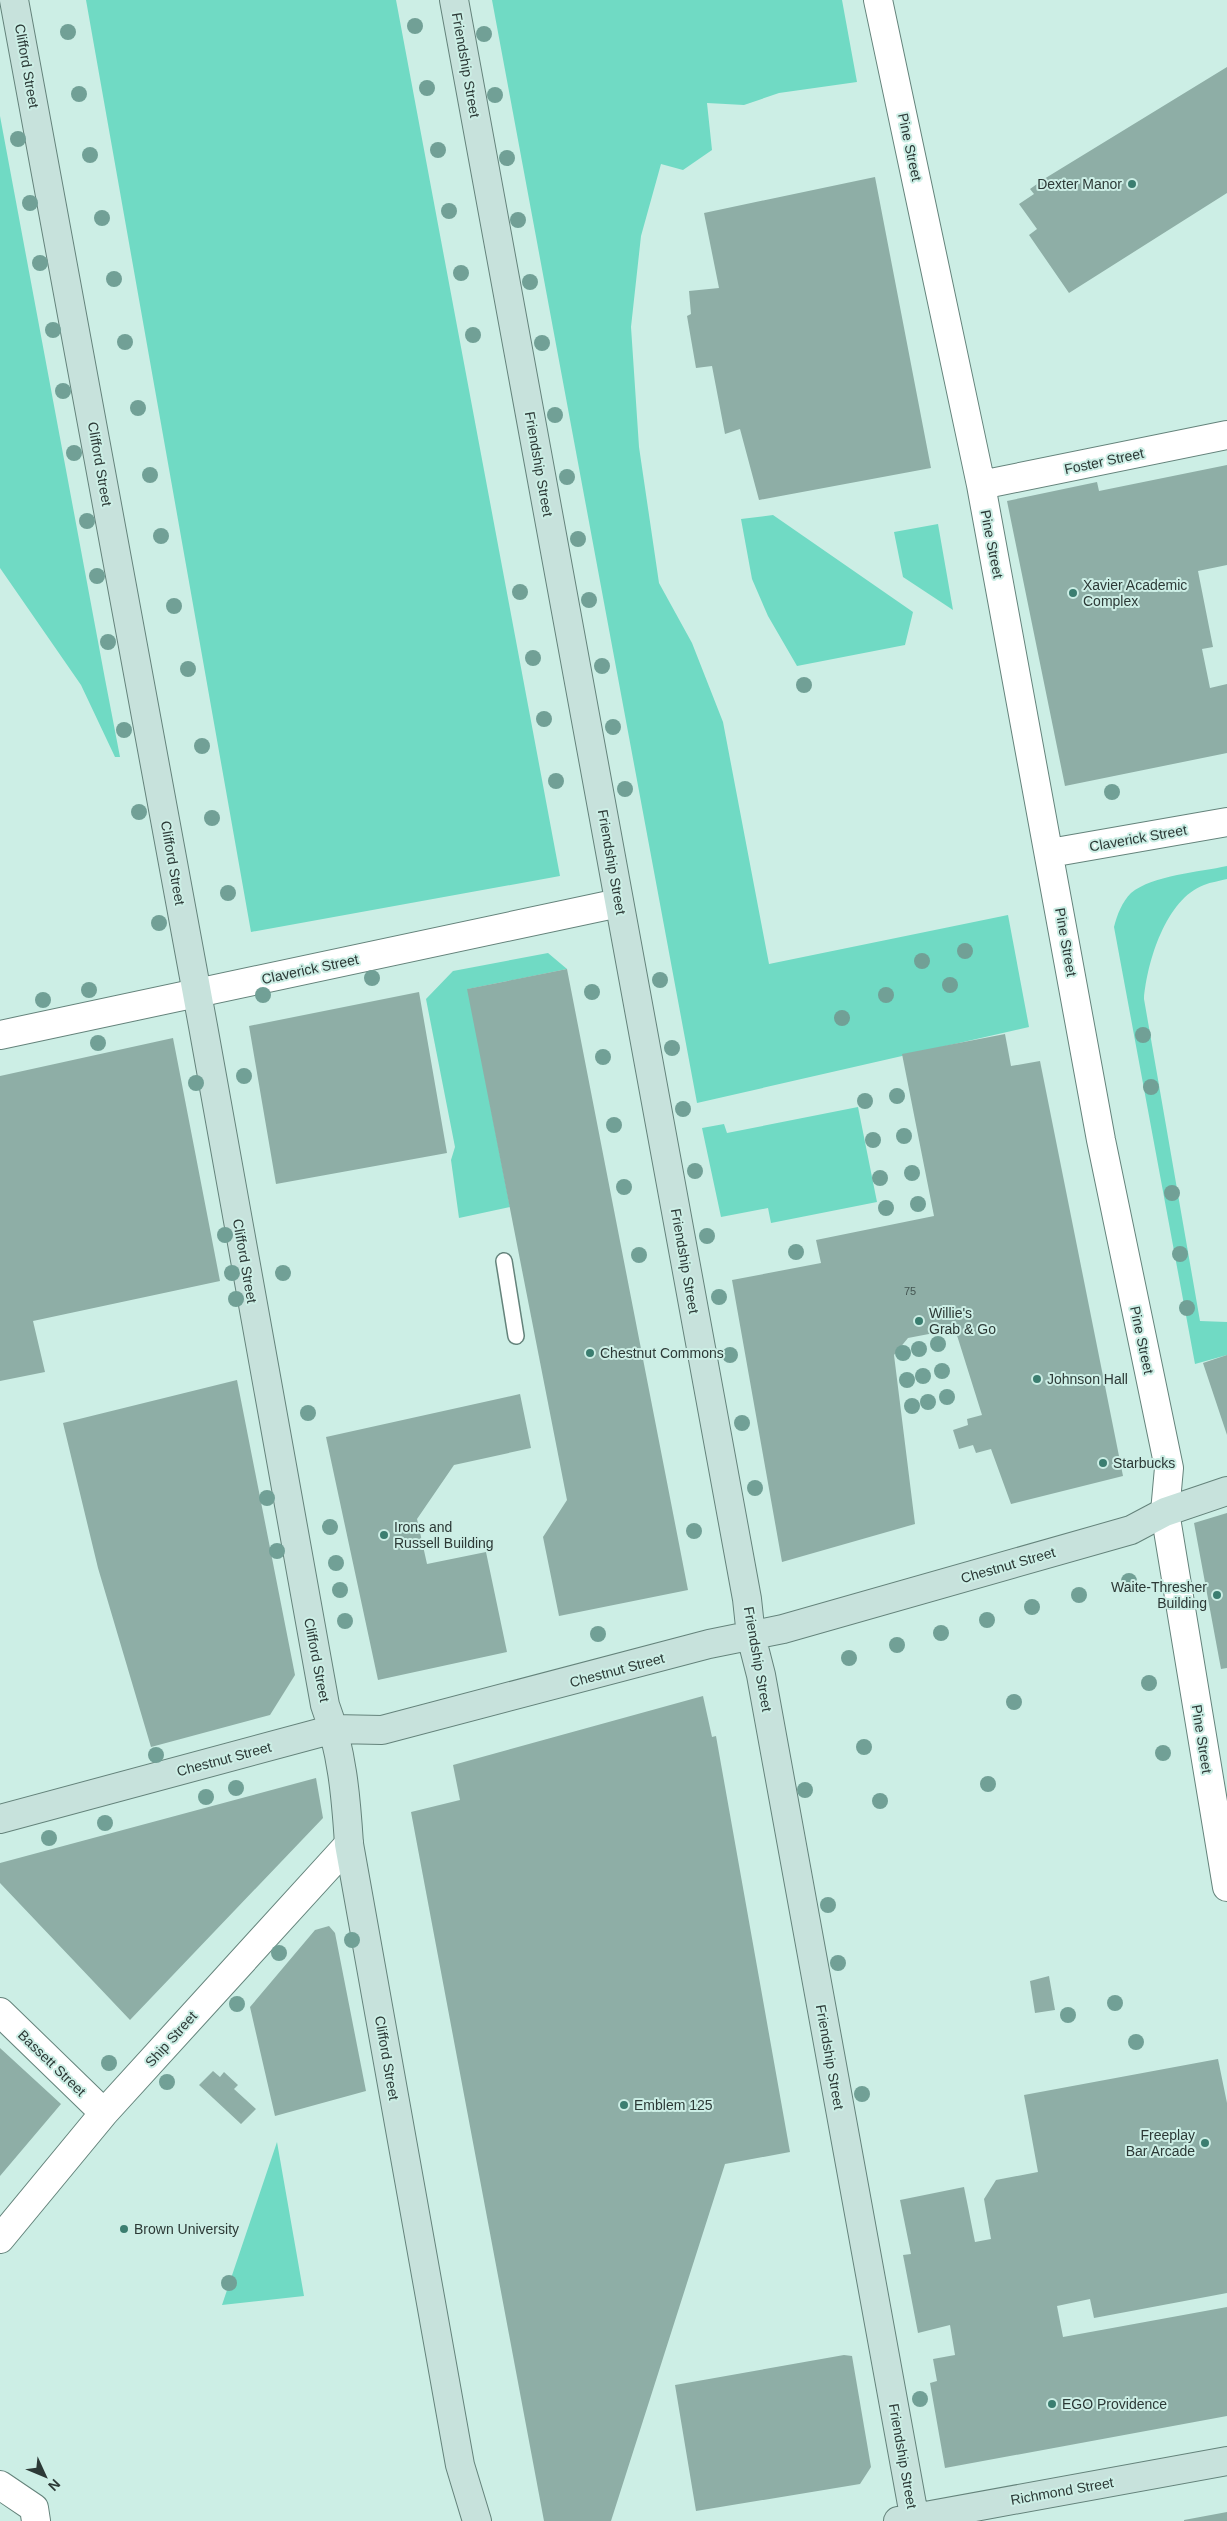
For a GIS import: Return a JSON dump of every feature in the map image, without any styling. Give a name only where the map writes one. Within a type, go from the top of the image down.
[{"type":"street","name":"Clifford Street","points":[[14,0],[197,992],[325,1705],[334,1729],[346,1790],[349,1844],[460,2466],[477,2521]]},
{"type":"street","name":"Friendship Street","points":[[454,0],[747,1599],[751,1636],[761,1675],[909,2520]]},
{"type":"street","name":"Pine Street","points":[[878,0],[981,485],[1050,853],[1101,1140],[1169,1468],[1166,1512],[1227,1887]]},
{"type":"street","name":"Foster Street","points":[[981,485],[1227,435]]},
{"type":"street","name":"Claverick Street","points":[[1050,853],[1227,822]]},
{"type":"street","name":"Claverick Street","points":[[0,1036],[197,992],[619,903]]},
{"type":"street","name":"Chestnut Street","points":[[0,1819],[334,1729],[382,1730],[709,1644],[751,1636],[1131,1530],[1166,1512],[1227,1491]]},
{"type":"street","name":"Ship Street","points":[[0,2239],[104,2113],[349,1844]]},
{"type":"street","name":"Bassett Street","points":[[0,2012],[104,2113]]},
{"type":"street","name":"Richmond Street","points":[[909,2520],[1227,2461]]},
{"type":"street","points":[[0,2485],[34,2508],[36,2521]]},
{"type":"lane","points":[[504,1262],[516,1336]]},
{"type":"green space","points":[[86,0],[396,0],[560,876],[251,932]]},
{"type":"green space","points":[[492,0],[842,0],[857,82],[779,93],[744,105],[707,103],[712,150],[683,170],[661,164],[641,236],[631,327],[639,447],[659,583],[692,643],[723,722],[769,964],[1008,915],[1029,1027],[697,1103]]},
{"type":"green space","points":[[0,116],[120,757],[115,757],[81,685],[0,568]]},
{"type":"green space","points":[[773,515],[913,612],[905,645],[797,666],[768,616],[752,579],[741,519]]},
{"type":"green space","points":[[938,524],[953,610],[903,577],[894,532]]},
{"type":"green space","points":[[1227,866],[1227,879],[1207,884],[1191,892],[1169,917],[1154,950],[1144,999],[1200,1321],[1227,1322],[1227,1355],[1195,1364],[1114,927],[1118,913],[1125,900],[1140,887],[1164,878]]},
{"type":"green space","points":[[548,953],[567,969],[468,989],[510,1207],[459,1218],[451,1160],[455,1147],[426,999],[453,971]]},
{"type":"green space","points":[[858,1107],[877,1202],[771,1223],[768,1208],[721,1217],[702,1128],[724,1124],[727,1133]]},
{"type":"green space","points":[[277,2142],[304,2296],[222,2305]]},
{"type":"building","name":"Dexter Manor","points":[[1227,67],[1227,193],[1069,293],[1029,235],[1037,229],[1019,204],[1034,194],[1030,189],[1044,179]]},
{"type":"building","points":[[875,177],[931,468],[759,500],[740,429],[725,434],[712,366],[696,368],[687,316],[691,314],[689,291],[719,288],[704,213]]},
{"type":"building","name":"Xavier Academic Complex","points":[[1227,465],[1227,565],[1198,571],[1213,647],[1202,649],[1210,688],[1227,684],[1227,753],[1065,786],[1007,501],[1097,482],[1099,491]]},
{"type":"building","name":"Chestnut Commons","points":[[567,969],[688,1590],[559,1616],[543,1537],[567,1500],[467,989]]},
{"type":"building","points":[[419,992],[447,1153],[276,1184],[249,1026]]},
{"type":"building","points":[[1005,1034],[1011,1066],[1040,1061],[1123,1476],[1011,1504],[991,1449],[976,1453],[973,1445],[959,1449],[953,1430],[968,1425],[967,1419],[982,1415],[955,1329],[908,1338],[894,1355],[915,1524],[782,1562],[732,1280],[821,1263],[816,1240],[934,1216],[902,1054]]},
{"type":"building","points":[[173,1038],[220,1281],[33,1321],[45,1372],[0,1381],[0,1076]]},
{"type":"building","points":[[1227,1355],[1227,1435],[1203,1363]]},
{"type":"building","points":[[237,1380],[295,1675],[270,1715],[151,1747],[98,1568],[63,1423]]},
{"type":"building","name":"Irons and Russell Building","points":[[520,1394],[531,1448],[454,1465],[417,1519],[427,1564],[486,1552],[507,1652],[378,1680],[326,1437]]},
{"type":"building","name":"Waite-Thresher Building","points":[[1227,1513],[1227,1668],[1221,1669],[1194,1523]]},
{"type":"building","name":"Emblem 125","points":[[703,1696],[712,1737],[716,1736],[790,2152],[725,2164],[611,2521],[544,2521],[411,1812],[460,1800],[453,1765]]},
{"type":"building","points":[[316,1778],[323,1818],[130,2020],[0,1883],[0,1863]]},
{"type":"building","points":[[329,1926],[335,1933],[366,2091],[275,2116],[250,2007],[315,1930]]},
{"type":"building","points":[[1049,1976],[1055,2010],[1035,2013],[1030,1981]]},
{"type":"building","points":[[0,2048],[61,2104],[0,2176]]},
{"type":"building","points":[[1218,2059],[1227,2103],[1227,2293],[1094,2318],[1090,2299],[1057,2306],[1063,2337],[1227,2307],[1227,2416],[945,2468],[930,2383],[937,2381],[933,2359],[955,2355],[950,2325],[918,2333],[903,2255],[911,2254],[900,2200],[964,2187],[975,2242],[991,2239],[984,2199],[996,2180],[1038,2172],[1024,2095]]},
{"type":"building","points":[[213,2071],[220,2077],[224,2072],[238,2085],[234,2089],[256,2109],[241,2124],[199,2085]]},
{"type":"building","points":[[844,2355],[852,2356],[871,2467],[860,2484],[696,2511],[675,2385]]},
{"type":"building","points":[[1227,2512],[1227,2521],[1184,2521],[1184,2520]]},
{"type":"place","name":"Dexter Manor","points":[[1132,184]]},
{"type":"place","name":"Xavier Academic Complex","points":[[1073,593]]},
{"type":"place","name":"Willie's Grab & Go","points":[[919,1321]]},
{"type":"place","name":"Chestnut Commons","points":[[590,1353]]},
{"type":"place","name":"Johnson Hall","points":[[1037,1379]]},
{"type":"place","name":"Starbucks","points":[[1103,1463]]},
{"type":"place","name":"Irons and Russell Building","points":[[384,1535]]},
{"type":"place","name":"Waite-Thresher Building","points":[[1217,1595]]},
{"type":"place","name":"Emblem 125","points":[[624,2105]]},
{"type":"place","name":"Freeplay Bar Arcade","points":[[1205,2143]]},
{"type":"place","name":"Brown University","points":[[124,2229]]},
{"type":"place","name":"EGO Providence","points":[[1052,2404]]}]
